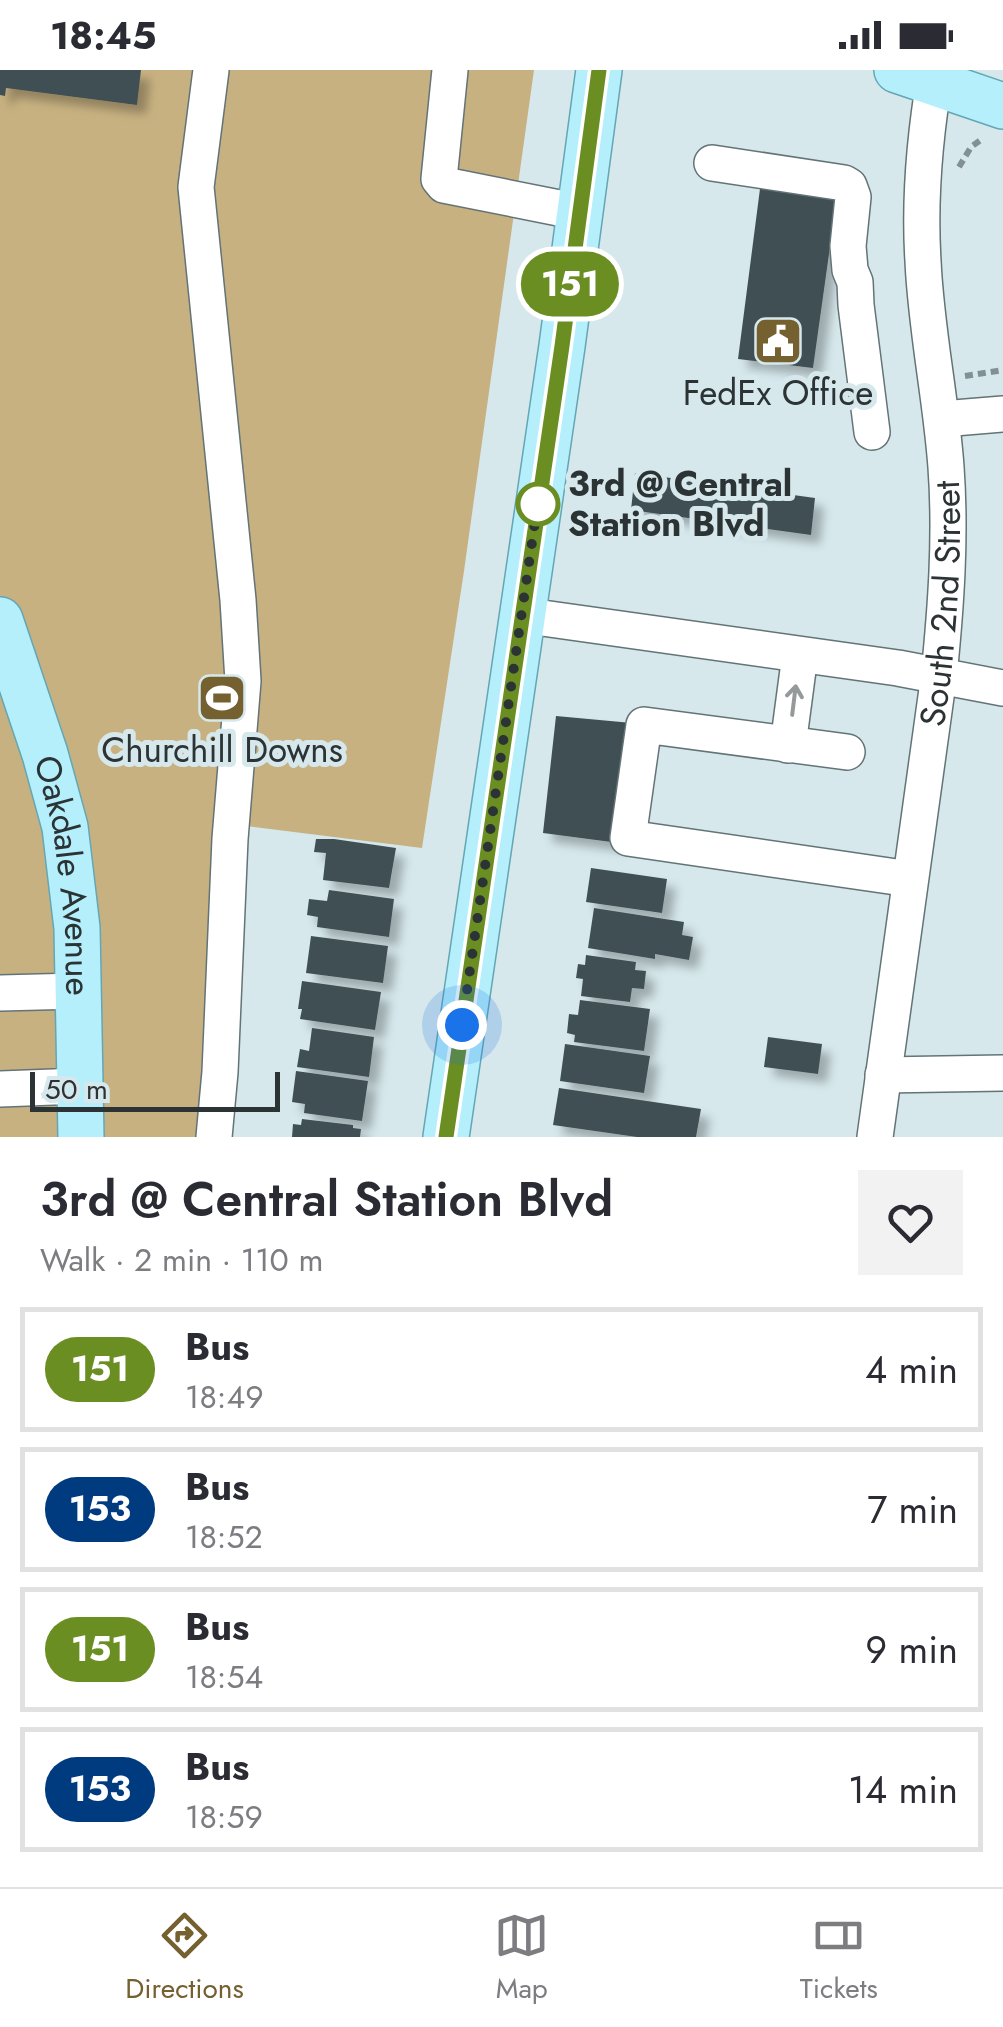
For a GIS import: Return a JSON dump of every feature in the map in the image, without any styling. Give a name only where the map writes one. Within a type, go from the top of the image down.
[{"type":"main road","points":[[446,1137],[599,70]]},
{"type":"main road","points":[[922,74],[999,120]]},
{"type":"main road","name":"Oakdale Avenue","points":[[0,620],[65,827],[77,928],[81,1137]]},
{"type":"street","points":[[211,70],[196,188],[243,681],[214,1137]]},
{"type":"street","points":[[450,70],[439,179],[444,185],[579,212]]},
{"type":"street","name":"South 2nd Street","points":[[875,1137],[939,674],[948,578],[946,472],[928,317],[922,216],[922,74]]},
{"type":"street","points":[[712,163],[849,186],[850,270],[855,282],[872,432]]},
{"type":"street","points":[[942,418],[1003,414]]},
{"type":"street","points":[[521,615],[939,674],[1003,688]]},
{"type":"street","points":[[788,745],[800,655]]},
{"type":"street","points":[[847,752],[644,725],[628,838],[910,879]]},
{"type":"street","points":[[0,993],[78,992]]},
{"type":"street","points":[[883,1076],[1003,1073]]},
{"type":"street","points":[[0,1088],[80,1086]]},
{"type":"path","points":[[955,180],[971,147],[999,120]]},
{"type":"path","points":[[964,376],[1003,370]]},
{"type":"shaded area","name":"Churchill Downs","points":[[0,70],[534,70],[422,848],[247,826],[198,1137],[0,1137]]},
{"type":"building","points":[[0,70],[141,70],[137,105],[6,88],[5,96],[0,95]]},
{"type":"building","points":[[761,181],[836,193],[813,368],[738,359]]},
{"type":"building","points":[[635,473],[815,498],[811,535],[631,510]]},
{"type":"building","points":[[556,716],[632,723],[619,843],[543,833]]},
{"type":"building","points":[[316,839],[396,848],[389,888],[323,880],[326,853],[314,852]]},
{"type":"building","points":[[591,868],[667,879],[662,913],[586,902]]},
{"type":"building","points":[[329,890],[394,899],[389,937],[317,927],[318,917],[307,915],[309,899],[327,901]]},
{"type":"building","points":[[594,908],[684,922],[682,935],[693,937],[689,960],[655,954],[655,959],[588,948]]},
{"type":"building","points":[[311,936],[388,946],[383,983],[306,973]]},
{"type":"building","points":[[586,955],[636,962],[635,970],[646,971],[644,989],[632,988],[630,1002],[581,996],[583,979],[576,978],[578,964],[585,965]]},
{"type":"building","points":[[302,981],[381,992],[375,1030],[300,1019]]},
{"type":"building","points":[[580,1000],[650,1009],[644,1051],[574,1042],[575,1035],[567,1033],[569,1014],[578,1015]]},
{"type":"building","points":[[312,1028],[374,1037],[369,1077],[297,1067],[300,1049],[309,1051]]},
{"type":"building","points":[[768,1037],[822,1044],[818,1074],[764,1067]]},
{"type":"building","points":[[565,1044],[650,1056],[644,1093],[560,1081]]},
{"type":"building","points":[[296,1071],[368,1081],[362,1121],[304,1113],[305,1104],[292,1102]]},
{"type":"building","points":[[559,1088],[701,1109],[696,1137],[637,1137],[553,1125]]},
{"type":"building","points":[[302,1119],[353,1125],[361,1129],[360,1137],[292,1137],[293,1124],[301,1125]]},
{"type":"bus line","name":"151","points":[[446,1137],[599,70]]},
{"type":"place","name":"FedEx Office","points":[[778,341]]},
{"type":"place","name":"3rd @ Central Station Blvd","points":[[538,504]]},
{"type":"place","name":"Churchill Downs","points":[[222,698]]},
{"type":"route","points":[[462,1025],[538,504]]}]
